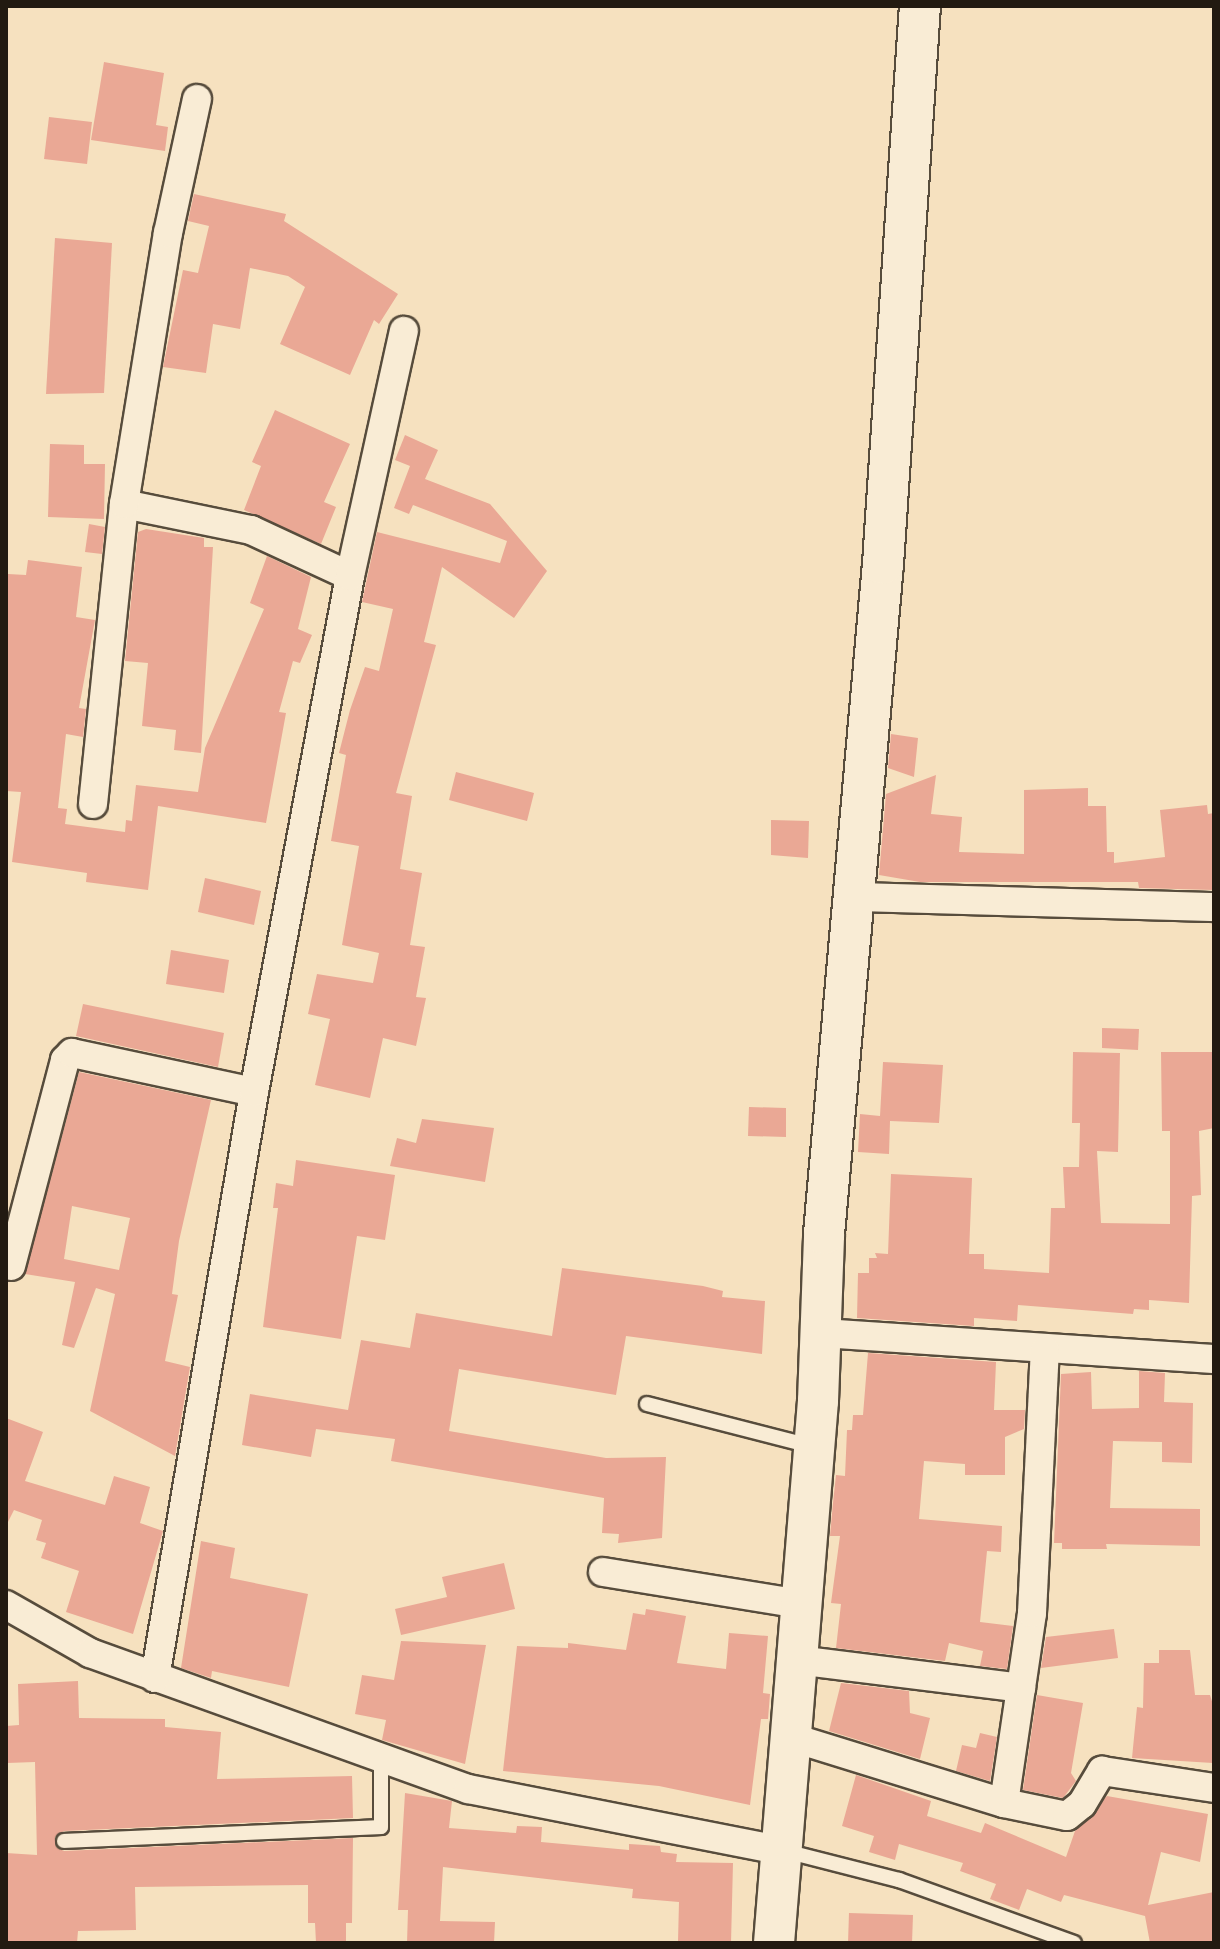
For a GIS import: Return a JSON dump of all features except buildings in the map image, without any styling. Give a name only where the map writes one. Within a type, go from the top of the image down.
[{"type":"street","points":[[774,1943],[787,1736],[797,1660],[815,1447],[821,1333],[883,564],[920,6]]},
{"type":"street","points":[[93,804],[124,504],[168,233],[197,99]]},
{"type":"street","points":[[155,1678],[254,1092],[350,576],[404,331]]},
{"type":"street","points":[[124,504],[251,530],[350,576]]},
{"type":"street","points":[[855,897],[1214,907]]},
{"type":"street","points":[[11,1266],[65,1060],[72,1053],[254,1092]]},
{"type":"street","points":[[821,1333],[1214,1359]]},
{"type":"street","points":[[1004,1803],[1032,1613],[1045,1350]]},
{"type":"street","points":[[603,1572],[801,1604]]},
{"type":"street","points":[[6,1605],[90,1653],[381,1761],[483,1792],[779,1850]]},
{"type":"street","points":[[797,1660],[1021,1688]]},
{"type":"street","points":[[787,1736],[1004,1803],[1067,1816],[1082,1804],[1093,1778],[1111,1770],[1214,1788]]},
{"type":"lane","points":[[647,1404],[815,1447]]},
{"type":"lane","points":[[64,1841],[381,1827],[381,1761]]},
{"type":"lane","points":[[779,1850],[899,1880],[1074,1943]]}]
